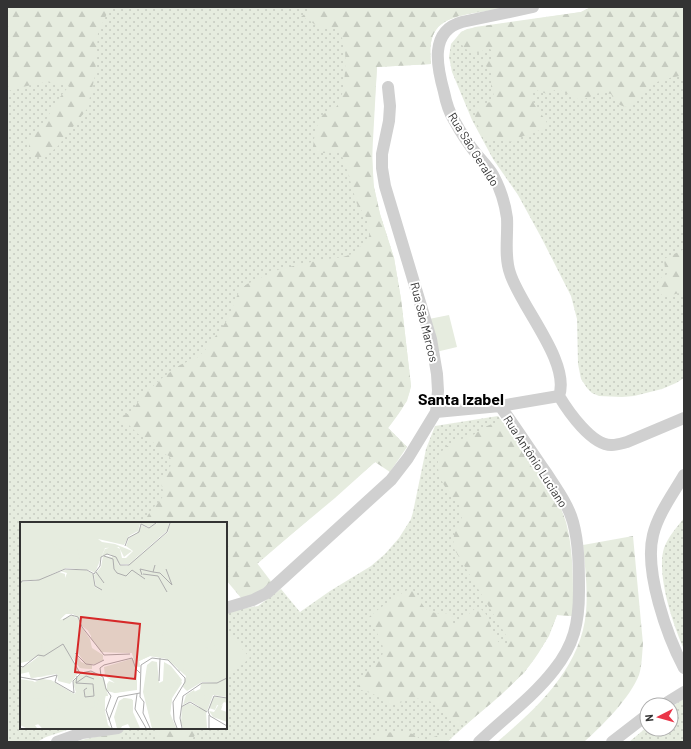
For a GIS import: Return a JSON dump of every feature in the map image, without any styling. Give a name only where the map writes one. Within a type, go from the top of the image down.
[{"type":"street","name":"Rua São Geraldo","points":[[533,7],[452,25],[445,33],[439,44],[437,63],[440,80],[450,114],[474,151],[492,173],[499,187],[507,218],[508,268],[514,284],[548,343],[562,382],[559,396]]},
{"type":"street","name":"Rua São Marcos","points":[[227,608],[253,600],[267,593],[380,490],[399,470],[436,412],[438,391],[437,374],[431,339],[385,186],[382,168],[382,154],[389,121],[390,106],[388,87]]},
{"type":"street","points":[[436,412],[500,406],[559,396],[569,412],[583,428],[598,441],[608,445],[618,445],[627,442],[684,418]]},
{"type":"street","name":"Rua Antônio Luciano","points":[[479,742],[534,692],[554,670],[569,645],[578,620],[577,541],[572,519],[556,488],[500,406]]},
{"type":"street","points":[[684,475],[660,515],[651,547],[653,577],[664,622],[673,646],[684,668]]},
{"type":"street","points":[[612,742],[639,721]]},
{"type":"street","points":[[57,742],[82,733],[111,729]]},
{"type":"green space","points":[[7,7],[510,7],[462,15],[444,22],[438,27],[431,42],[431,64],[377,67],[372,142],[373,183],[380,214],[394,258],[401,299],[411,386],[407,401],[388,428],[407,447],[375,462],[257,564],[227,579],[227,522],[20,522],[20,729],[70,729],[46,737],[37,742],[7,742]]},
{"type":"green space","points":[[7,7],[110,7],[98,33],[95,76],[87,109],[58,146],[50,153],[42,157],[35,157],[29,150],[29,140],[41,129],[56,102],[69,86],[46,82],[13,89],[7,92]]},
{"type":"green space","points":[[313,7],[510,7],[462,15],[444,22],[438,27],[431,42],[431,64],[377,67],[372,158],[374,187],[380,214],[394,258],[401,299],[411,386],[405,403],[388,428],[407,447],[390,472],[375,462],[335,498],[257,563],[273,584],[263,591],[242,599],[227,581],[227,522],[145,522],[150,512],[164,495],[160,479],[169,470],[172,461],[169,456],[158,451],[152,440],[138,434],[129,425],[121,422],[117,417],[131,413],[142,396],[162,378],[180,365],[198,357],[206,349],[228,319],[240,290],[247,284],[280,269],[352,254],[368,239],[370,233],[368,220],[357,204],[344,160],[340,153],[319,153],[313,150],[315,136],[322,116],[337,106],[340,100],[345,75],[344,43],[335,27],[323,29],[301,17]]},
{"type":"green space","points":[[591,7],[684,7],[684,378],[662,389],[634,396],[599,396],[592,393],[581,379],[578,364],[577,319],[571,296],[518,195],[493,159],[472,120],[452,72],[449,57],[451,44],[461,32],[467,29],[581,12]]},
{"type":"green space","points":[[591,7],[684,7],[684,75],[665,79],[652,84],[627,107],[615,101],[611,94],[606,93],[598,93],[581,100],[557,89],[547,94],[536,90],[532,91],[535,106],[545,119],[549,128],[533,132],[530,135],[523,136],[513,142],[496,139],[488,141],[477,123],[475,112],[478,107],[491,102],[494,97],[491,86],[494,72],[485,66],[484,63],[486,60],[490,60],[493,56],[493,51],[488,48],[478,53],[465,49],[460,42],[461,32],[475,27],[581,12]]},
{"type":"green space","points":[[684,249],[684,292],[663,297],[658,283],[661,278],[668,274],[665,269],[664,259]]},
{"type":"green space","points":[[449,315],[457,347],[436,352],[429,319]]},
{"type":"green space","points":[[498,416],[511,432],[561,509],[570,549],[573,616],[557,615],[549,636],[524,673],[447,742],[73,742],[121,731],[124,729],[227,729],[227,614],[235,610],[258,606],[281,589],[300,612],[330,591],[371,566],[385,554],[399,538],[411,519],[426,449],[435,426]]},
{"type":"green space","points":[[502,421],[529,456],[547,483],[555,496],[566,522],[572,557],[573,616],[557,615],[543,646],[534,660],[517,680],[470,721],[464,720],[458,725],[448,714],[430,701],[416,699],[390,705],[373,694],[358,689],[361,678],[382,656],[383,652],[382,641],[368,619],[389,601],[409,589],[416,594],[423,605],[430,611],[438,613],[452,613],[453,625],[458,623],[477,607],[483,610],[499,643],[505,646],[510,642],[453,547],[454,534],[462,517],[460,504],[449,493],[441,479],[438,464],[439,456],[449,445],[471,436],[487,426]]},
{"type":"green space","points":[[684,518],[684,649],[675,627],[667,599],[662,571],[662,559],[664,548],[668,540]]},
{"type":"green space","points":[[633,536],[643,644],[639,675],[635,684],[607,720],[584,742],[497,742],[527,715],[555,685],[576,651],[582,632],[587,604],[583,545]]},
{"type":"green space","points":[[227,631],[250,658],[227,677]]},
{"type":"green space","points":[[684,698],[684,742],[629,742],[639,734],[639,737],[679,737],[679,702]]},
{"type":"green space","points":[[158,729],[198,729],[190,742],[155,742]]},
{"type":"green space","points":[[405,732],[425,740],[442,734],[452,738],[447,742],[376,742],[378,733]]},
{"type":"green space","points":[[117,733],[121,734],[122,742],[73,742]]},
{"type":"district","name":"Santa Izabel","points":[[461,398]]}]
